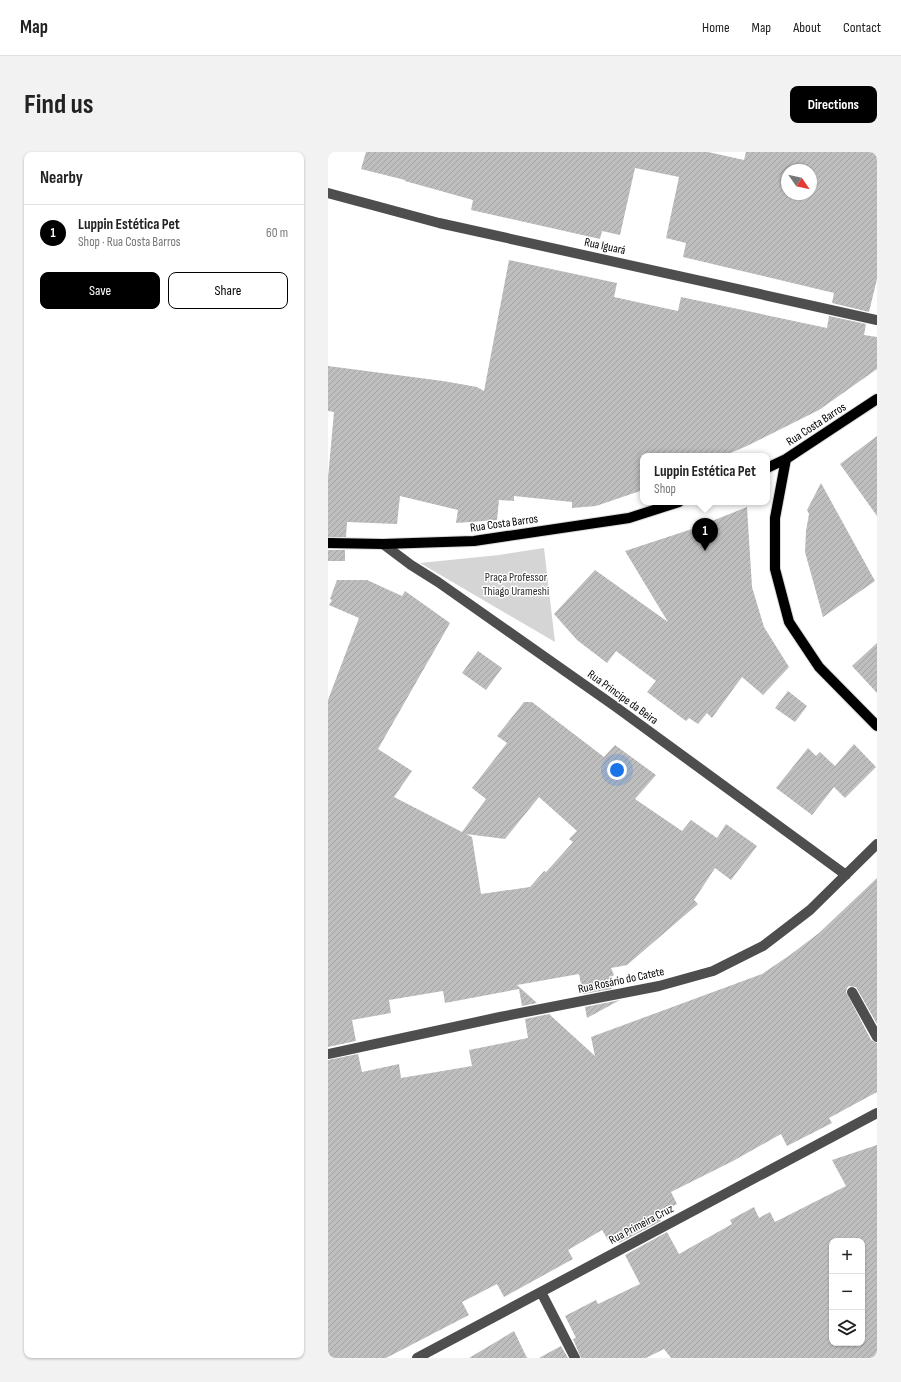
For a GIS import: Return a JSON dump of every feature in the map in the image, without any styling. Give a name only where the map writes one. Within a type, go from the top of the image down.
[{"type":"main road","name":"Rua Costa Barros","points":[[770,467],[786,459],[877,399]]},
{"type":"main road","points":[[786,459],[775,518],[775,569],[789,622],[819,666],[877,726]]},
{"type":"main road","name":"Rua Costa Barros","points":[[329,545],[474,541],[629,518],[670,505]]},
{"type":"street","name":"Rua Iguará","points":[[328,192],[439,223],[877,320]]},
{"type":"street","name":"Rua Principe da Beira","points":[[383,544],[622,712],[846,875]]},
{"type":"street","name":"Rua Rosário do Catete","points":[[328,1054],[500,1017],[659,986],[713,971],[763,946],[810,910],[877,844]]},
{"type":"street","points":[[852,992],[877,1037]]},
{"type":"street","name":"Rua Primeira Cruz","points":[[417,1358],[877,1113]]},
{"type":"street","points":[[541,1292],[575,1358]]},
{"type":"green space","name":"Praça Professor Thiago Urameshi","points":[[544,548],[555,642],[420,563],[499,555]]},
{"type":"building","points":[[366,152],[708,152],[744,160],[746,152],[877,152],[877,279],[869,312],[832,303],[834,293],[683,257],[686,243],[666,238],[679,177],[635,168],[620,235],[602,231],[600,239],[471,210],[473,200],[361,169]]},
{"type":"building","points":[[509,260],[617,283],[614,297],[678,311],[681,297],[827,328],[829,316],[866,324],[864,335],[877,337],[877,369],[819,410],[747,446],[730,453],[640,453],[640,491],[596,506],[572,508],[572,502],[514,496],[514,501],[499,500],[497,520],[456,523],[458,510],[400,496],[397,524],[347,522],[346,537],[328,537],[328,478],[334,412],[328,411],[328,366],[443,381],[477,387],[484,391]]},
{"type":"building","points":[[877,436],[877,516],[840,464]]},
{"type":"building","points":[[821,483],[875,581],[823,617],[805,552],[806,531],[809,514],[807,510]]},
{"type":"building","points":[[747,507],[752,587],[764,627],[789,667],[763,695],[742,677],[712,718],[707,713],[698,724],[689,718],[686,721],[647,692],[656,681],[616,651],[607,663],[577,640],[554,614],[595,570],[668,622],[625,551],[692,529]]},
{"type":"building","points":[[328,550],[345,550],[345,561],[328,561]]},
{"type":"building","points":[[337,580],[367,580],[402,596],[405,591],[450,623],[378,749],[412,771],[394,797],[462,832],[486,799],[472,788],[507,743],[497,736],[524,702],[532,702],[604,757],[615,745],[656,775],[635,799],[682,831],[691,820],[717,838],[726,824],[757,846],[731,880],[715,868],[694,900],[698,904],[627,965],[611,968],[614,975],[607,981],[612,989],[583,994],[579,974],[517,985],[537,1003],[522,1006],[519,989],[445,1003],[443,991],[389,1000],[391,1013],[352,1020],[356,1041],[328,1047],[328,700],[359,618],[329,605],[332,600],[330,599]],"holes":[[[539,797],[577,831],[569,839],[573,842],[546,872],[544,871],[530,887],[481,894],[472,837],[466,834],[505,839]]]},
{"type":"building","points":[[877,643],[877,693],[852,666]]},
{"type":"building","points":[[478,651],[502,668],[486,690],[462,673]]},
{"type":"building","points":[[788,691],[807,706],[795,722],[775,708]]},
{"type":"building","points":[[854,744],[876,767],[845,798],[834,787],[812,815],[776,788],[808,748],[816,756],[820,752],[835,766]]},
{"type":"building","points":[[877,878],[877,1024],[856,987],[849,986],[846,992],[871,1040],[877,1043],[877,1092],[829,1118],[832,1123],[787,1146],[781,1134],[733,1161],[671,1192],[677,1204],[657,1214],[661,1221],[619,1243],[615,1236],[608,1240],[602,1230],[568,1250],[573,1259],[504,1297],[497,1284],[462,1302],[469,1315],[386,1358],[328,1358],[328,1060],[358,1054],[362,1072],[399,1064],[401,1078],[472,1066],[469,1050],[528,1038],[525,1019],[549,1014],[595,1056],[591,1037],[762,974],[819,933]]},
{"type":"building","points":[[620,1000],[587,1018],[585,1007]]},
{"type":"building","points":[[877,1145],[877,1358],[671,1358],[664,1349],[646,1358],[581,1358],[573,1339],[576,1338],[565,1316],[596,1300],[598,1304],[640,1284],[625,1255],[667,1232],[679,1254],[732,1224],[730,1220],[754,1207],[759,1218],[770,1212],[775,1222],[846,1186],[832,1160]]},
{"type":"building","points":[[514,1331],[527,1358],[469,1358]]},
{"type":"building","points":[[561,1346],[568,1358],[539,1358]]},
{"type":"place","name":"Luppin Estética Pet","points":[[705,551]]}]
